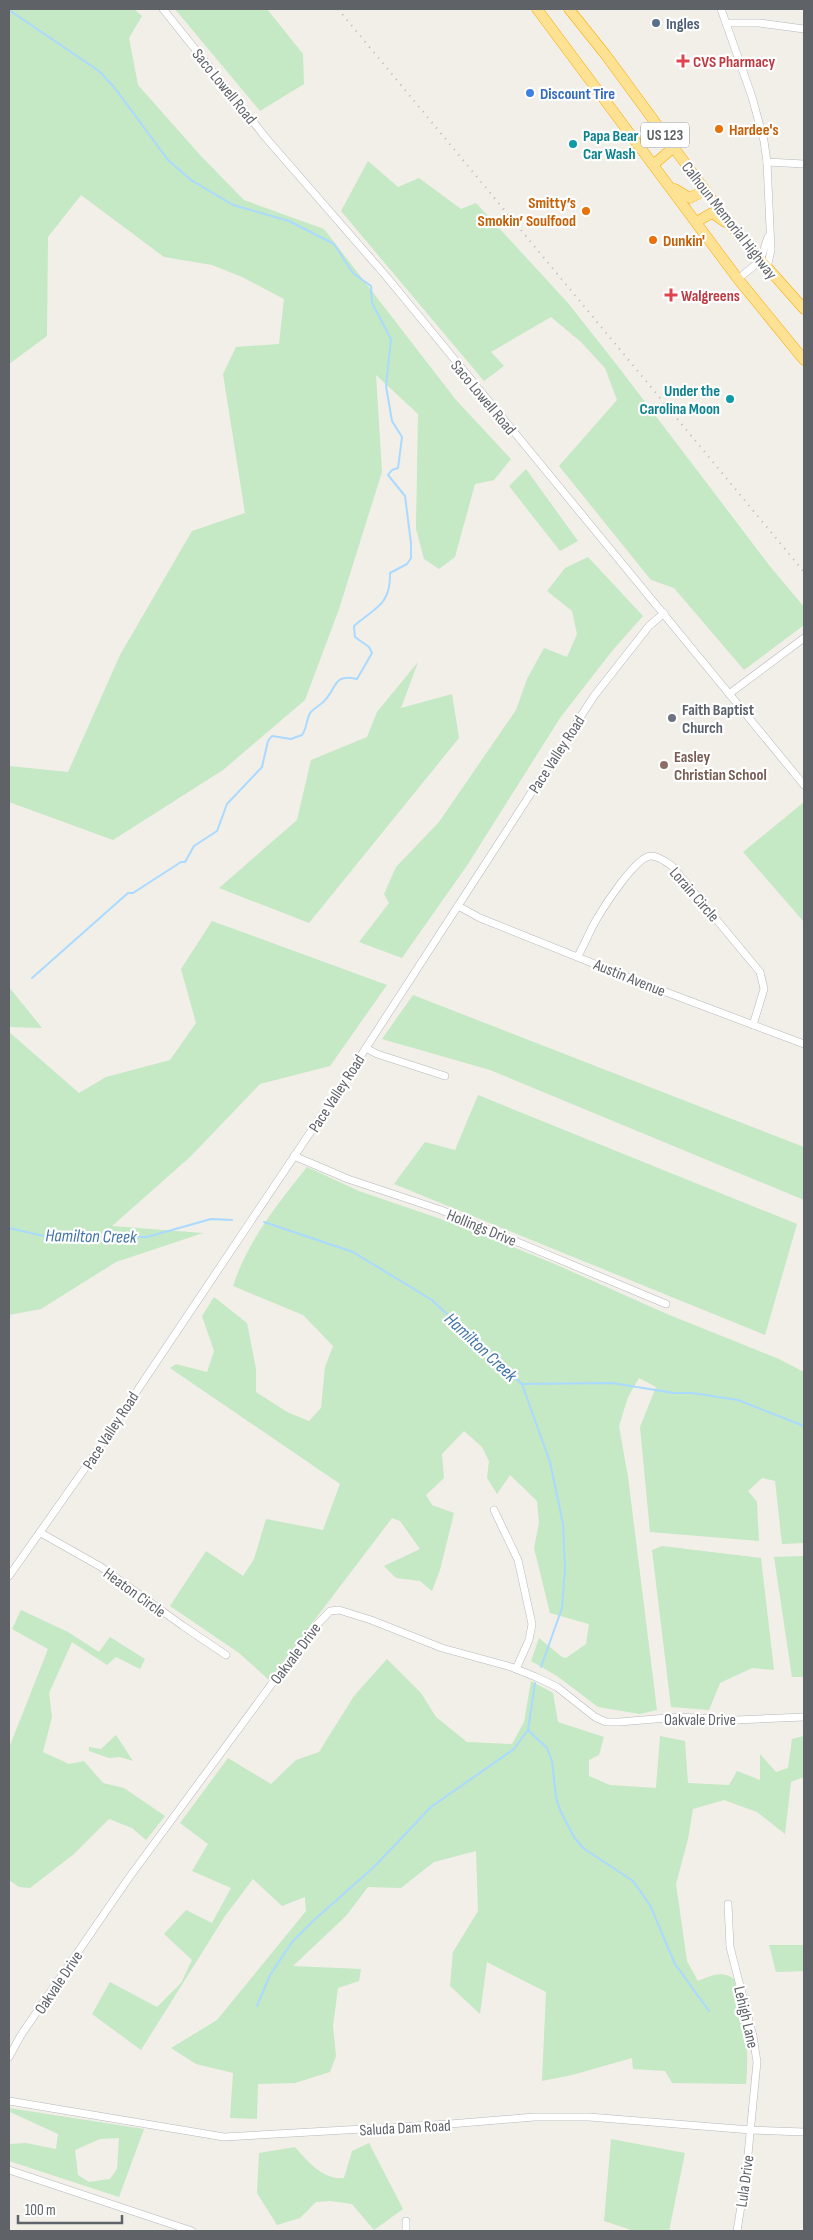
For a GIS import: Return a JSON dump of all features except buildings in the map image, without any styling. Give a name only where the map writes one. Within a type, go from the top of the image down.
[{"type":"highway","name":"Calhoun Memorial Highway","points":[[537,9],[738,279],[804,360]]},
{"type":"highway","name":"Calhoun Memorial Highway","points":[[569,9],[730,224],[763,265],[804,309]]},
{"type":"highway","points":[[653,165],[674,147]]},
{"type":"highway","points":[[666,182],[690,198],[705,190]]},
{"type":"highway","points":[[696,222],[712,213],[730,224]]},
{"type":"street","name":"Saco Lowell Road","points":[[163,9],[266,138],[386,276],[804,786]]},
{"type":"street","points":[[721,9],[752,97],[764,140],[767,162],[771,250],[763,265],[738,279]]},
{"type":"street","points":[[726,23],[759,23],[804,29]]},
{"type":"street","points":[[767,162],[804,164]]},
{"type":"street","name":"Pace Valley Road","points":[[9,1576],[41,1534],[366,1048],[594,696],[649,626],[664,613]]},
{"type":"street","points":[[729,694],[804,638]]},
{"type":"street","name":"Lorain Circle","points":[[578,956],[596,920],[633,868],[651,856],[660,858],[672,866],[760,972],[764,989],[753,1025]]},
{"type":"street","name":"Austin Avenue","points":[[458,906],[480,918],[804,1044]]},
{"type":"street","points":[[366,1048],[377,1054],[445,1076]]},
{"type":"street","name":"Hollings Drive","points":[[294,1156],[348,1179],[441,1210],[666,1304]]},
{"type":"street","points":[[494,1510],[518,1560],[532,1624],[529,1640],[516,1669]]},
{"type":"street","name":"Heaton Circle","points":[[41,1534],[101,1567],[226,1655]]},
{"type":"street","name":"Oakvale Drive","points":[[9,2057],[21,2035],[128,1879],[310,1632],[330,1611],[339,1610],[371,1620],[442,1648],[516,1669],[557,1687],[596,1717],[606,1722],[679,1717],[736,1720],[804,1717]]},
{"type":"street","name":"Lehigh Lane","points":[[728,1904],[730,1947],[754,2036],[757,2062],[751,2130]]},
{"type":"street","name":"Saluda Dam Road","points":[[9,2101],[224,2136],[552,2117],[602,2117],[751,2130],[804,2132]]},
{"type":"street","name":"Lula Drive","points":[[737,2231],[751,2130]]},
{"type":"street","points":[[9,2170],[192,2231]]},
{"type":"street","points":[[406,2221],[406,2231]]},
{"type":"green space","points":[[9,9],[134,9],[142,16],[129,38],[138,85],[200,155],[244,200],[324,229],[456,400],[511,459],[494,480],[475,484],[455,557],[439,569],[424,559],[416,529],[418,414],[376,375],[382,472],[339,609],[305,700],[223,770],[113,840],[9,802],[9,766],[68,772],[120,655],[192,531],[245,513],[223,374],[236,347],[279,344],[284,299],[242,277],[212,265],[164,257],[81,195],[48,237],[47,336],[9,364]]},
{"type":"green space","points":[[175,9],[267,9],[303,54],[304,84],[260,111]]},
{"type":"green space","points":[[368,161],[398,187],[419,178],[461,209],[476,203],[568,303],[620,369],[769,565],[804,607],[804,625],[744,670],[674,588],[651,580],[559,466],[617,400],[605,368],[581,342],[551,317],[491,352],[504,366],[484,381],[341,211]]},
{"type":"green space","points":[[526,469],[578,541],[560,551],[509,486]]},
{"type":"green space","points":[[588,557],[643,616],[612,651],[560,718],[468,864],[402,958],[359,942],[389,903],[384,894],[396,867],[439,822],[516,710],[527,679],[544,648],[567,657],[577,634],[572,611],[547,591],[565,568]]},
{"type":"green space","points":[[418,662],[401,708],[452,694],[459,738],[309,923],[219,888],[297,820],[311,760],[367,737],[377,712]]},
{"type":"green space","points":[[804,802],[804,922],[743,852]]},
{"type":"green space","points":[[212,921],[387,985],[330,1066],[260,1084],[190,1157],[112,1226],[203,1233],[116,1262],[41,1309],[9,1315],[9,1032],[79,1093],[106,1077],[170,1060],[196,1023],[181,969]]},
{"type":"green space","points":[[9,987],[42,1028],[9,1027]]},
{"type":"green space","points":[[413,995],[804,1147],[804,1200],[490,1070],[382,1039]]},
{"type":"green space","points":[[478,1095],[797,1224],[765,1335],[394,1184],[425,1142],[455,1150]]},
{"type":"green space","points":[[307,1167],[359,1191],[461,1226],[557,1265],[667,1314],[779,1359],[804,1372],[804,1543],[782,1544],[775,1481],[762,1478],[748,1491],[757,1502],[759,1541],[650,1532],[640,1427],[656,1387],[639,1378],[628,1397],[619,1426],[628,1477],[657,1710],[640,1714],[598,1707],[557,1676],[531,1661],[539,1638],[562,1657],[566,1658],[586,1644],[589,1624],[550,1613],[534,1548],[539,1523],[537,1501],[510,1475],[497,1494],[487,1478],[489,1461],[482,1447],[464,1431],[442,1454],[444,1478],[426,1495],[432,1505],[454,1513],[440,1570],[432,1591],[420,1581],[396,1578],[384,1566],[420,1549],[400,1521],[392,1518],[269,1680],[239,1653],[170,1606],[206,1551],[243,1576],[254,1559],[266,1519],[323,1530],[340,1484],[170,1368],[176,1364],[207,1372],[214,1351],[202,1316],[214,1297],[247,1323],[256,1369],[256,1392],[287,1412],[309,1421],[321,1408],[325,1367],[333,1346],[303,1315],[233,1286],[239,1269],[255,1238],[274,1209]]},
{"type":"green space","points":[[662,1546],[761,1558],[774,1670],[752,1668],[720,1683],[709,1710],[671,1707],[652,1550]]},
{"type":"green space","points":[[804,1556],[804,1677],[792,1677],[774,1557]]},
{"type":"green space","points":[[21,1610],[68,1632],[99,1652],[110,1637],[145,1659],[140,1669],[116,1657],[107,1665],[72,1642],[49,1693],[52,1717],[43,1752],[69,1764],[84,1761],[103,1783],[124,1788],[165,1816],[146,1840],[132,1828],[109,1819],[74,1854],[30,1888],[19,1887],[9,1880],[9,1748],[48,1649],[12,1629]]},
{"type":"green space","points":[[387,1659],[421,1693],[436,1717],[467,1742],[512,1744],[524,1722],[531,1681],[553,1693],[558,1722],[604,1737],[599,1755],[589,1760],[589,1776],[610,1785],[656,1788],[660,1736],[685,1741],[688,1783],[729,1785],[737,1771],[760,1780],[760,1754],[776,1772],[788,1768],[792,1739],[804,1736],[804,1777],[791,1782],[785,1834],[757,1812],[724,1800],[693,1809],[688,1839],[676,1884],[687,1961],[698,1981],[720,1974],[734,1979],[743,2019],[746,2044],[746,2084],[672,2083],[665,2071],[633,2069],[632,2058],[572,2075],[542,2081],[546,1992],[487,1962],[480,2014],[450,1986],[453,1952],[478,1911],[476,1851],[434,1862],[401,1888],[368,1887],[346,1916],[293,1966],[361,1969],[359,1981],[338,1988],[333,2026],[336,2056],[330,2072],[295,2083],[258,2084],[257,2119],[230,2118],[233,2073],[196,2064],[171,2048],[217,2020],[306,1911],[305,1897],[282,1906],[253,1879],[225,1916],[141,2050],[92,2014],[110,1982],[157,2007],[181,1983],[192,1960],[164,1934],[186,1910],[212,1923],[231,1888],[192,1871],[208,1844],[180,1823],[228,1758],[271,1784],[296,1760],[319,1752],[354,1696]]},
{"type":"green space","points":[[116,1735],[133,1761],[120,1757],[109,1758],[89,1751],[89,1747],[101,1749]]},
{"type":"green space","points":[[769,1945],[804,1945],[804,1971],[776,1972]]},
{"type":"green space","points":[[9,2108],[144,2129],[119,2197],[9,2161],[9,2144],[26,2143],[56,2149],[58,2134],[10,2112]],"holes":[[[119,2138],[117,2169],[110,2179],[89,2182],[78,2175],[75,2150],[100,2139]]]},
{"type":"green space","points":[[611,2139],[685,2153],[669,2231],[634,2231],[604,2221]]},
{"type":"green space","points":[[369,2143],[403,2209],[374,2230],[352,2204],[330,2201],[316,2202],[300,2218],[277,2225],[257,2193],[259,2153],[295,2147],[316,2169],[329,2176],[344,2178],[352,2151]]},
{"type":"waterway","points":[[9,10],[99,71],[114,87],[168,160],[191,180],[233,205],[289,221],[334,244],[353,273],[371,286],[372,303],[391,339],[386,386],[392,421],[402,437],[398,468],[392,470],[388,475],[405,496],[411,543],[411,558],[407,564],[390,573],[390,584],[384,600],[354,626],[355,637],[369,647],[372,653],[357,679],[344,678],[336,683],[325,700],[310,713],[302,735],[291,739],[272,736],[268,741],[262,767],[227,804],[217,831],[194,846],[185,862],[181,862],[133,893],[128,893],[32,978]]},
{"type":"waterway","name":"Hamilton Creek","points":[[9,1228],[48,1237],[147,1237],[211,1219],[232,1220]]},
{"type":"waterway","name":"Hamilton Creek","points":[[264,1222],[353,1252],[432,1300],[522,1384],[550,1462],[563,1524],[565,1568],[562,1608],[541,1667]]},
{"type":"waterway","name":"Hamilton Creek","points":[[522,1384],[612,1383],[674,1393],[692,1393],[738,1400],[804,1426]]},
{"type":"waterway","points":[[257,2006],[270,1975],[292,1942],[375,1866],[431,1807],[514,1749],[528,1730],[535,1683]]},
{"type":"waterway","points":[[528,1730],[547,1748],[552,1761],[556,1797],[560,1810],[574,1837],[583,1848],[633,1881],[650,1905],[675,1964],[709,2011]]},
{"type":"railway","points":[[338,9],[804,572]]},
{"type":"place","name":"Ingles","points":[[656,23]]},
{"type":"place","name":"CVS Pharmacy","points":[[683,61]]},
{"type":"place","name":"Discount Tire","points":[[530,93]]},
{"type":"place","name":"Hardee's","points":[[719,129]]},
{"type":"place","name":"Papa Bear Car Wash","points":[[573,144]]},
{"type":"place","name":"Smitty’s Smokin’ Soulfood","points":[[586,211]]},
{"type":"place","name":"Dunkin'","points":[[653,240]]},
{"type":"place","name":"Walgreens","points":[[671,295]]},
{"type":"place","name":"Under the Carolina Moon","points":[[730,399]]},
{"type":"place","name":"Faith Baptist Church","points":[[672,718]]},
{"type":"place","name":"Easley Christian School","points":[[664,765]]}]
